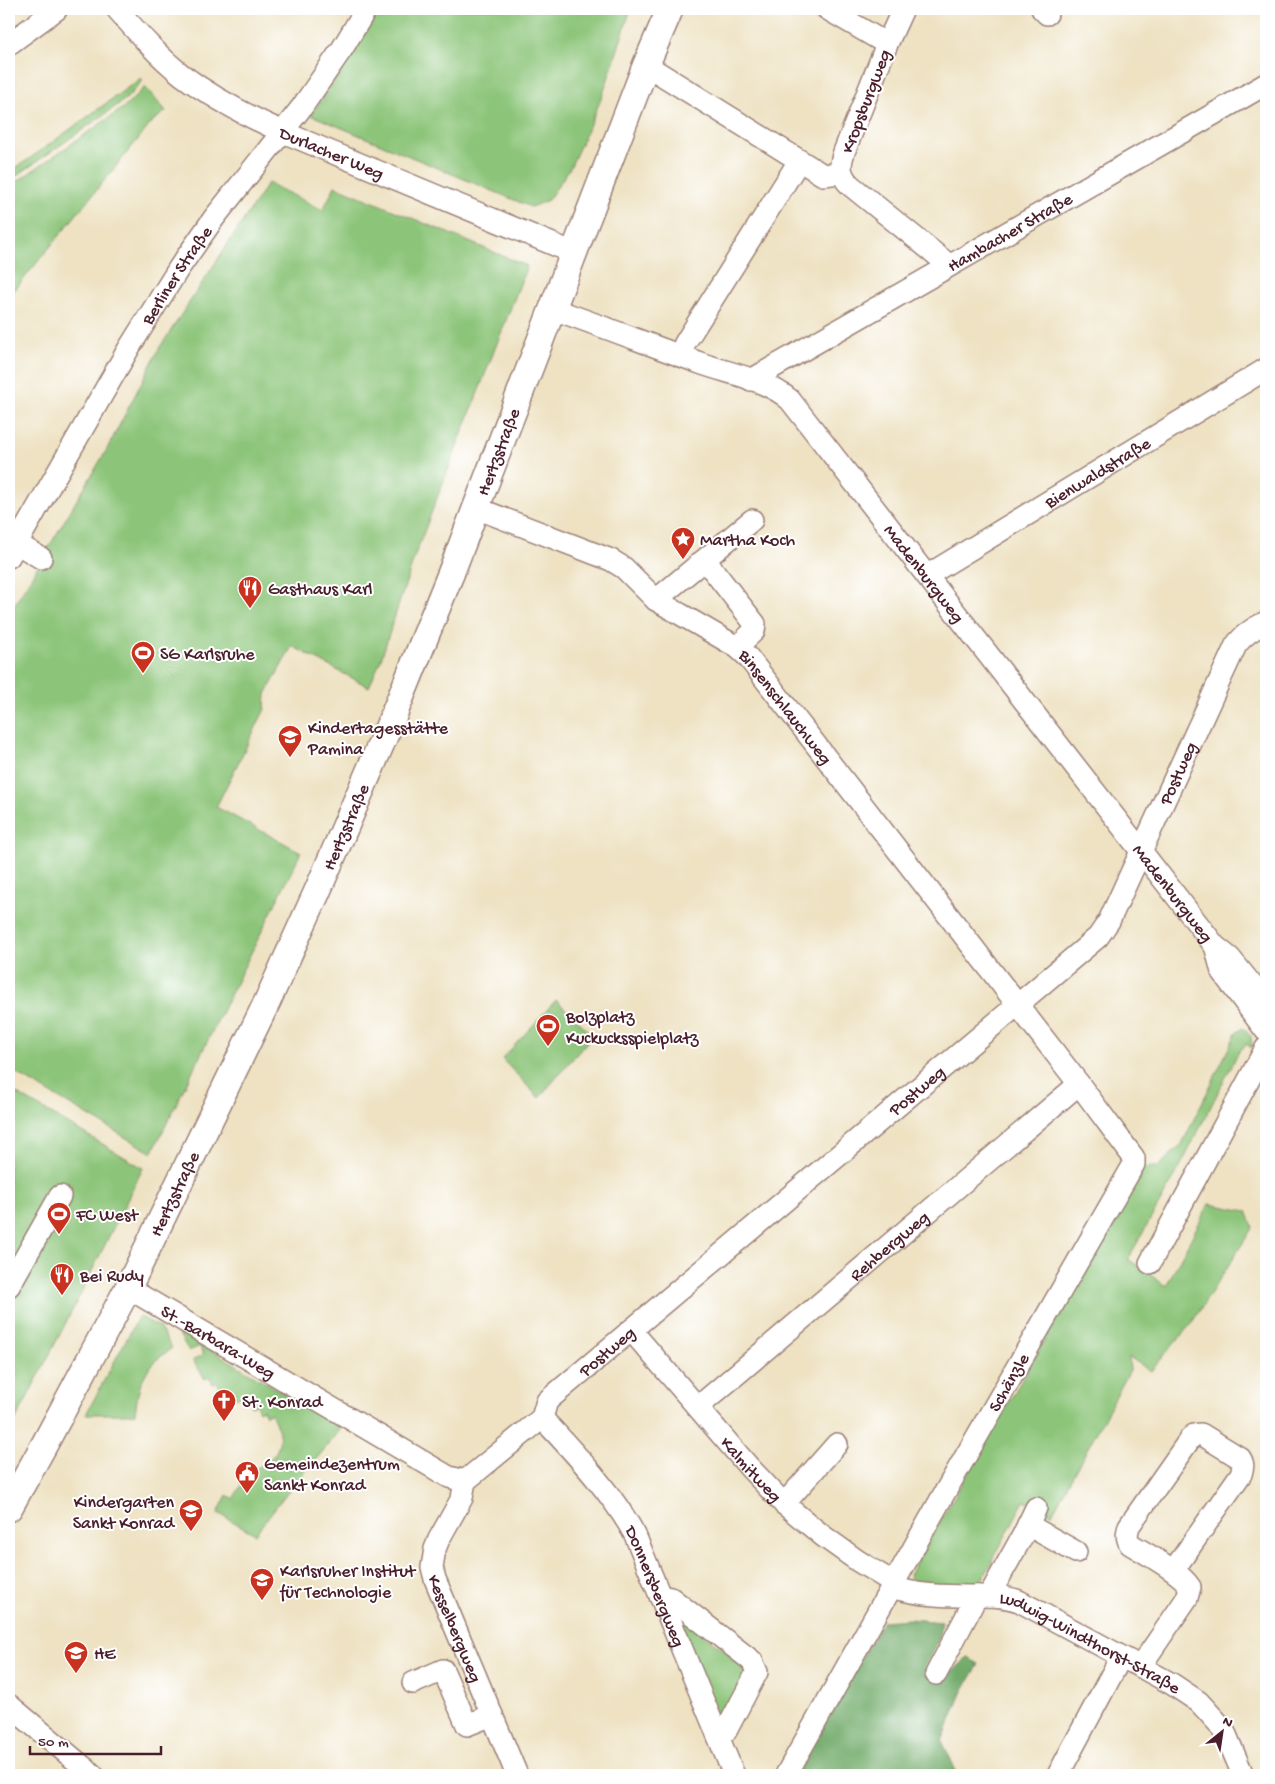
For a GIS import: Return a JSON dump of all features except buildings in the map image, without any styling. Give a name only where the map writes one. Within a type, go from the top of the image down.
[{"type":"main road","name":"Hertzstraße","points":[[9,1508],[128,1288],[267,1002],[317,892],[394,714],[476,508],[646,64],[670,9]]},
{"type":"street","points":[[9,44],[57,9]]},
{"type":"street","name":"Durlacher Weg","points":[[117,9],[150,46],[181,74],[231,107],[282,132],[574,253]]},
{"type":"street","name":"Berliner Straße","points":[[12,550],[129,348],[179,268],[214,218],[302,107],[342,49],[366,9]]},
{"type":"street","points":[[827,9],[887,44]]},
{"type":"street","name":"Kropsburgweg","points":[[903,9],[887,44],[842,159],[841,172],[850,185],[949,265]]},
{"type":"street","points":[[646,64],[823,175],[841,172]]},
{"type":"street","name":"Hambacher Straße","points":[[751,380],[1266,84]]},
{"type":"street","points":[[680,356],[685,343],[799,161]]},
{"type":"street","name":"Madenburgweg","points":[[553,309],[775,389],[790,400],[1215,946],[1230,958],[1266,1002]]},
{"type":"street","name":"Bienwaldstraße","points":[[928,575],[1266,369]]},
{"type":"street","name":"Binsenschlauchweg","points":[[476,508],[611,560],[624,568],[656,600],[737,647],[753,664],[1017,1004]]},
{"type":"street","points":[[656,600],[752,520]]},
{"type":"street","points":[[12,550],[41,558]]},
{"type":"street","points":[[700,563],[709,565],[755,624],[754,631],[737,647]]},
{"type":"street","name":"Postweg","points":[[466,1481],[542,1418],[548,1401],[1017,1004],[1093,942],[1104,929],[1236,645],[1249,631],[1266,622]]},
{"type":"street","name":"Madenburgweg","points":[[1215,946],[1222,972],[1266,1031]]},
{"type":"street","name":"Schänzle","points":[[786,1775],[892,1585],[1134,1164],[1132,1153],[1017,1004]]},
{"type":"street","points":[[1150,1263],[1266,1048]]},
{"type":"street","name":"Rehbergweg","points":[[698,1407],[1079,1084]]},
{"type":"street","points":[[9,1286],[60,1196]]},
{"type":"street","name":"St.-Barbara-Weg","points":[[128,1288],[449,1478],[466,1481]]},
{"type":"street","name":"Kalmitweg","points":[[631,1330],[748,1467],[784,1504],[835,1545],[892,1585]]},
{"type":"street","name":"Donnersbergweg","points":[[542,1418],[608,1492],[635,1535],[734,1775]]},
{"type":"street","points":[[1140,1667],[1187,1598],[1190,1587],[1187,1582],[1173,1571],[1130,1544],[1127,1539],[1127,1532],[1129,1526],[1190,1439],[1194,1435],[1201,1434],[1240,1458],[1243,1462],[1243,1468],[1173,1571]]},
{"type":"street","points":[[784,1504],[837,1444]]},
{"type":"street","name":"Kesselbergweg","points":[[466,1481],[462,1498],[438,1539],[432,1567],[435,1580],[517,1775]]},
{"type":"street","points":[[936,1674],[1032,1517],[1076,1552]]},
{"type":"street","name":"Ludwig-Windthorst-Straße","points":[[892,1585],[906,1592],[935,1596],[1004,1597],[1019,1601],[1190,1694],[1208,1711],[1226,1735],[1243,1775]]},
{"type":"street","points":[[660,1596],[671,1598],[752,1661],[757,1672],[726,1731],[718,1736]]},
{"type":"street","points":[[1058,1775],[1121,1657]]},
{"type":"street","points":[[413,1683],[443,1670],[467,1725],[492,1715]]},
{"type":"street","points":[[9,1705],[93,1775]]},
{"type":"green space","points":[[379,9],[631,9],[602,97],[570,168],[548,200],[531,207],[311,115],[345,65]]},
{"type":"green space","points":[[141,78],[143,80],[128,97],[9,181],[9,172]]},
{"type":"green space","points":[[145,87],[166,111],[153,121],[9,297],[9,187],[126,106]]},
{"type":"green space","name":"SG Karlsruhe","points":[[268,183],[323,210],[335,186],[527,266],[415,555],[380,662],[369,687],[292,646],[266,694],[265,709],[216,807],[301,852],[152,1153],[9,1069],[9,614],[106,451],[160,347]]},
{"type":"green space","name":"Bolzplatz Kuckucksspielplatz","points":[[556,1000],[593,1035],[539,1098],[502,1059]]},
{"type":"green space","points":[[1243,1028],[1251,1036],[1252,1048],[1246,1044],[1238,1053],[1179,1169],[1128,1259],[1166,1286],[1209,1204],[1247,1211],[1253,1227],[1191,1324],[1151,1371],[1129,1357],[1130,1370],[1052,1514],[1024,1501],[980,1584],[944,1587],[912,1582],[909,1575],[1142,1169],[1158,1167],[1182,1144],[1236,1033]]},
{"type":"green space","name":"FC West","points":[[9,1089],[143,1168],[9,1433]]},
{"type":"green space","points":[[139,1316],[159,1327],[172,1348],[155,1362],[144,1376],[135,1414],[86,1414]]},
{"type":"green space","points":[[179,1331],[341,1427],[335,1437],[285,1495],[255,1534],[218,1513],[227,1495],[233,1499],[248,1474],[250,1475],[276,1452],[280,1440],[277,1426],[270,1413],[266,1415],[263,1409],[259,1411],[256,1404],[251,1406],[247,1399],[243,1402],[240,1396],[236,1398],[232,1391],[227,1392],[225,1386],[220,1388],[217,1382],[213,1384],[210,1377],[205,1379],[193,1360],[203,1355],[200,1346],[189,1351],[178,1333]]},
{"type":"green space","points":[[672,1611],[754,1672],[722,1729]]},
{"type":"green space","points":[[910,1619],[942,1622],[937,1643],[924,1670],[942,1677],[953,1671],[968,1658],[979,1664],[963,1691],[942,1741],[958,1775],[792,1775],[883,1621]]},
{"type":"place","name":"Martha Koch","points":[[683,560]]},
{"type":"place","name":"Gasthaus Karl","points":[[250,609]]},
{"type":"place","name":"SG Karlsruhe","points":[[143,674]]},
{"type":"place","name":"Kindertagesstätte Pamina","points":[[290,758]]},
{"type":"place","name":"Bolzplatz Kuckucksspielplatz","points":[[548,1047]]},
{"type":"place","name":"FC West","points":[[59,1235]]},
{"type":"place","name":"Bei Rudy","points":[[62,1296]]},
{"type":"place","name":"St. Konrad","points":[[224,1422]]},
{"type":"place","name":"Gemeindezentrum Sankt Konrad","points":[[247,1494]]},
{"type":"place","name":"Kindergarten Sankt Konrad","points":[[191,1532]]},
{"type":"place","name":"Karlsruher Institut für Technologie","points":[[262,1601]]},
{"type":"place","name":"HE","points":[[76,1674]]}]
